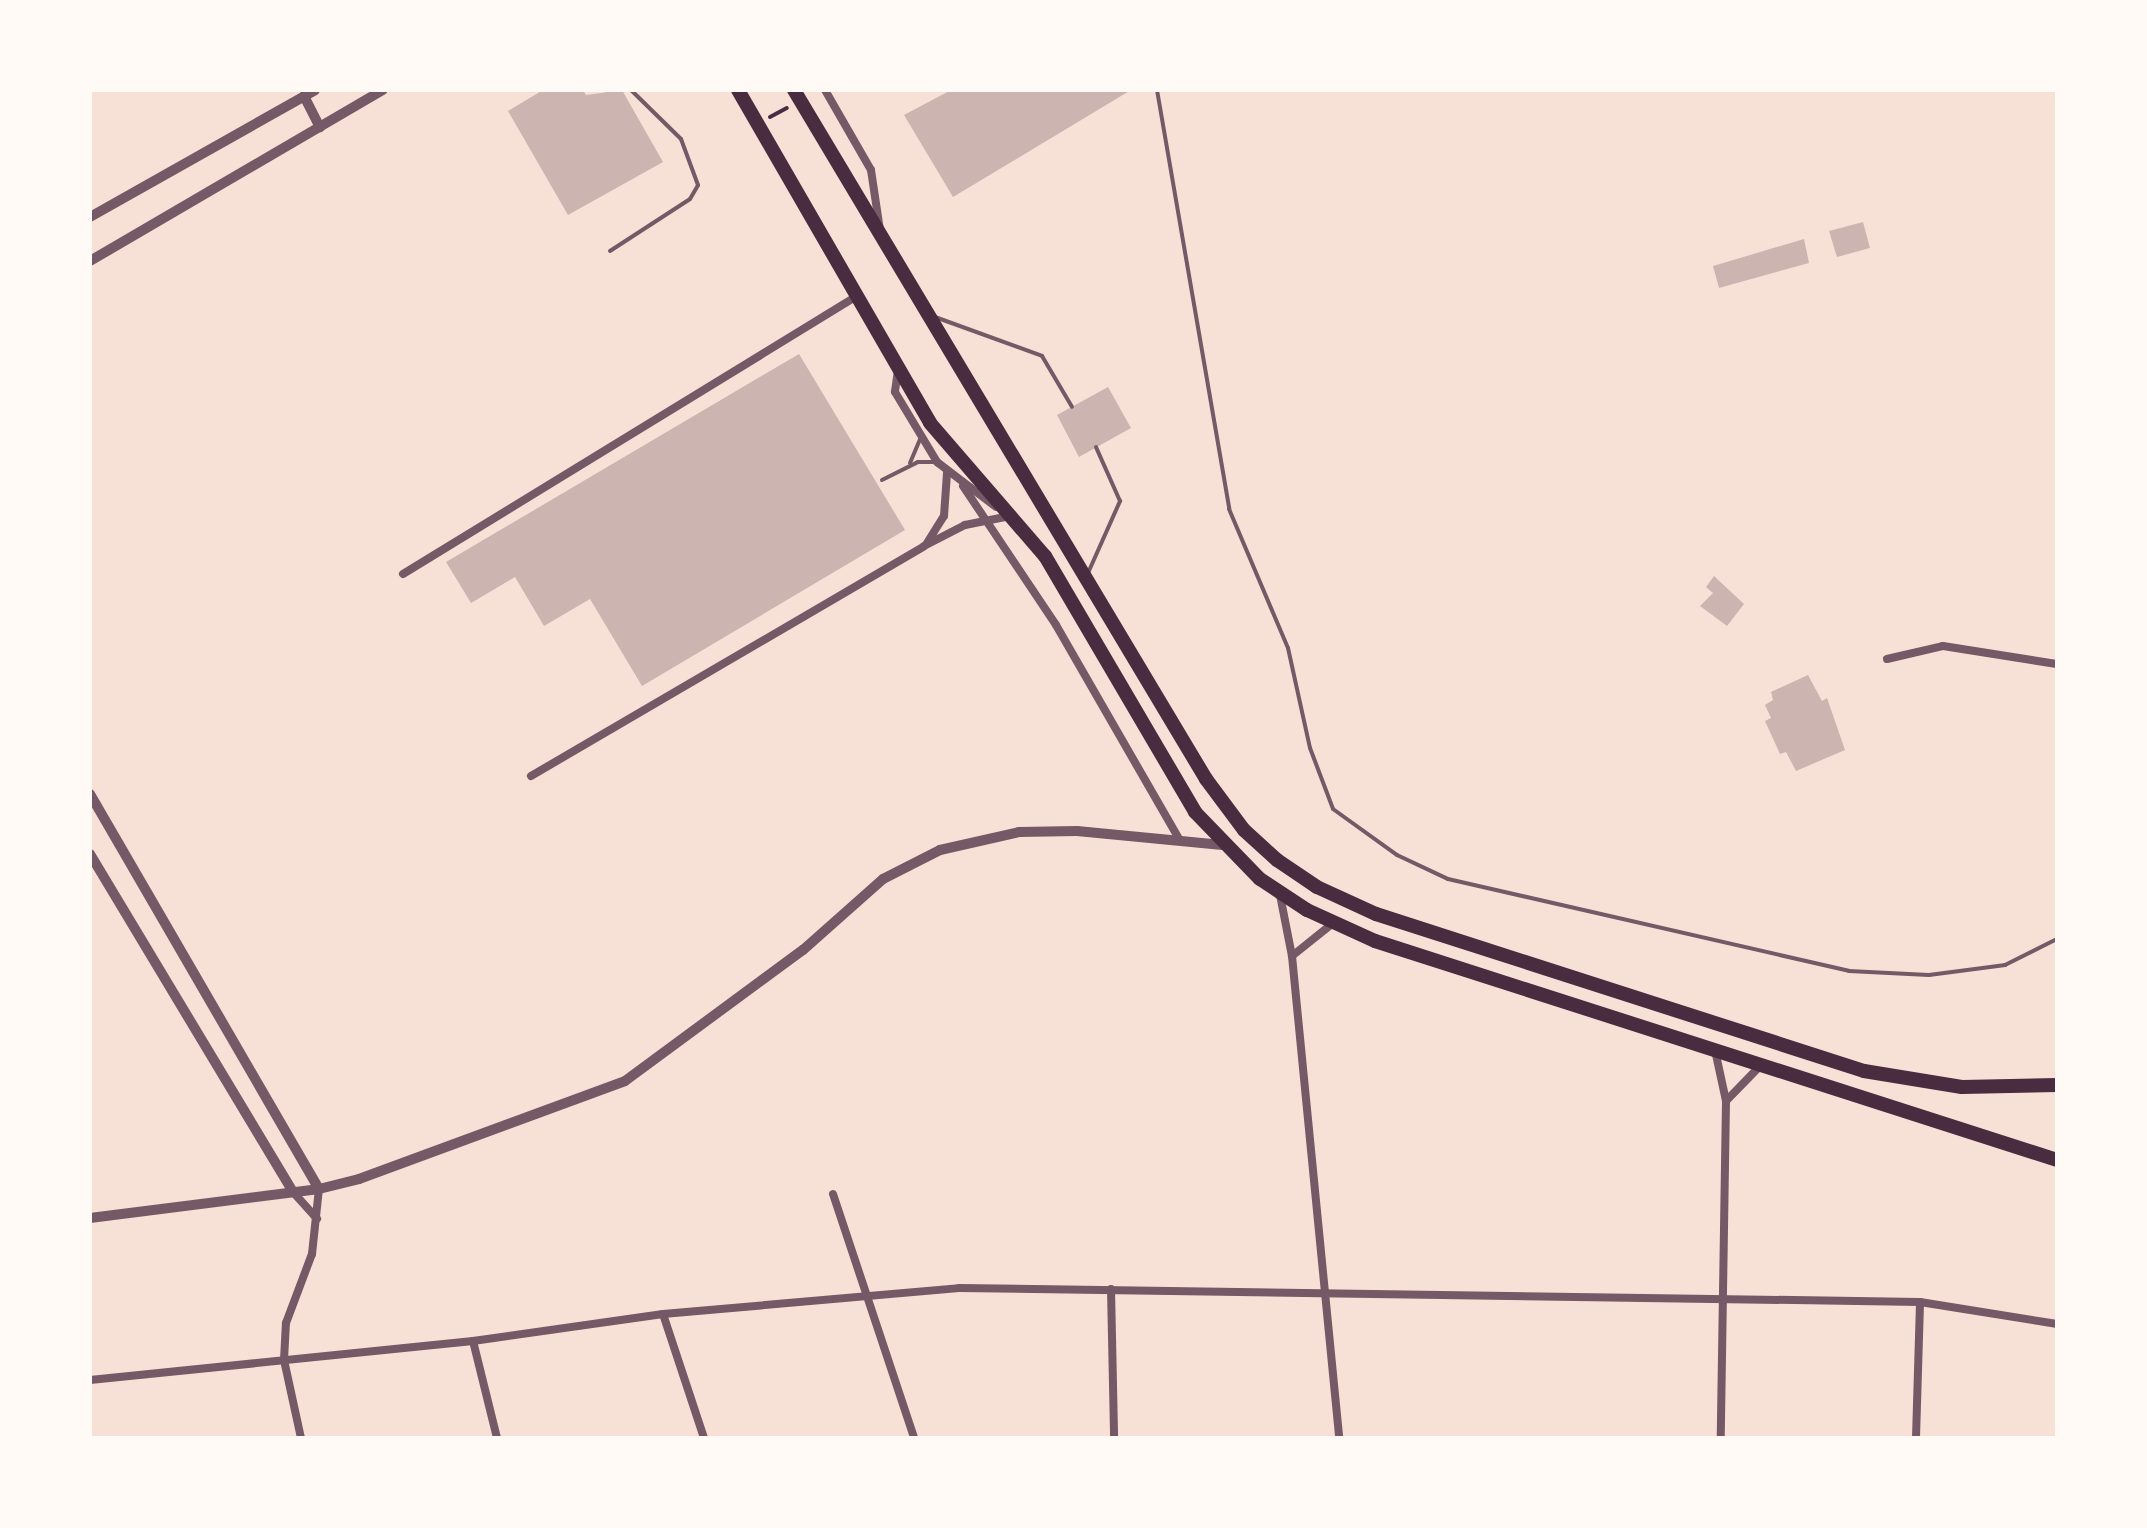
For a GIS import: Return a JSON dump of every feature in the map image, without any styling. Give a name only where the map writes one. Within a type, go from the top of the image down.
[{"type":"main road","points":[[738,90],[942,440],[1045,556],[1195,812],[1222,845],[1280,895],[1333,923],[2057,1160]]},
{"type":"main road","points":[[794,90],[1224,806],[1277,860],[1345,902],[1864,1071],[1962,1087],[2057,1085]]},
{"type":"street","points":[[90,217],[315,90]]},
{"type":"street","points":[[90,261],[383,90]]},
{"type":"street","points":[[825,90],[871,170],[880,234]]},
{"type":"street","points":[[304,96],[320,127]]},
{"type":"street","points":[[403,574],[857,296]]},
{"type":"street","points":[[898,368],[895,392],[937,462],[963,486],[1010,515]]},
{"type":"street","points":[[924,546],[944,516],[947,473]]},
{"type":"street","points":[[963,486],[1056,625],[1180,841]]},
{"type":"street","points":[[531,776],[924,546],[984,518],[1010,515]]},
{"type":"street","points":[[1887,659],[1943,646],[2057,664]]},
{"type":"street","points":[[90,794],[319,1189],[312,1254],[286,1323],[284,1360],[301,1438]]},
{"type":"street","points":[[90,1218],[319,1189],[625,1081],[916,859],[1019,832],[1077,831],[1222,845]]},
{"type":"street","points":[[90,854],[293,1192],[317,1219]]},
{"type":"street","points":[[1280,895],[1292,956],[1339,1438]]},
{"type":"street","points":[[1292,956],[1333,923]]},
{"type":"street","points":[[1715,1050],[1726,1101],[1721,1438]]},
{"type":"street","points":[[1726,1101],[1761,1065]]},
{"type":"street","points":[[833,1194],[914,1438]]},
{"type":"street","points":[[90,1380],[473,1341],[663,1314],[959,1288],[1920,1302],[2057,1324]]},
{"type":"street","points":[[1111,1289],[1114,1438]]},
{"type":"street","points":[[1916,1438],[1920,1302]]},
{"type":"street","points":[[663,1314],[704,1438]]},
{"type":"street","points":[[473,1341],[497,1438]]},
{"type":"lane","points":[[610,251],[690,199],[698,185],[681,139],[631,90]]},
{"type":"lane","points":[[1157,90],[1229,509],[1288,648],[1310,748],[1333,809],[1397,855],[1448,879],[1849,971],[1929,975],[2005,965],[2057,939]]},
{"type":"lane","points":[[928,314],[1042,356],[1072,407]]},
{"type":"lane","points":[[908,465],[920,436]]},
{"type":"lane","points":[[1086,579],[1120,501],[1096,447]]},
{"type":"lane","points":[[882,480],[908,465],[937,462]]},
{"type":"building","points":[[543,90],[583,90],[586,95],[622,90],[663,162],[568,215],[508,111]]},
{"type":"building","points":[[951,90],[1131,90],[953,197],[904,115]]},
{"type":"building","points":[[1863,222],[1870,248],[1837,257],[1829,231]]},
{"type":"building","points":[[1804,239],[1809,263],[1719,288],[1713,266]]},
{"type":"building","points":[[799,354],[905,530],[642,686],[590,599],[544,626],[515,577],[471,603],[446,562]]},
{"type":"building","points":[[1108,387],[1131,428],[1079,457],[1057,415]]},
{"type":"building","points":[[1714,576],[1744,604],[1727,626],[1700,606],[1713,593],[1706,587]]},
{"type":"building","points":[[1808,675],[1822,701],[1827,698],[1845,750],[1796,771],[1786,752],[1780,754],[1765,721],[1771,718],[1765,705],[1773,700],[1771,692]]}]
